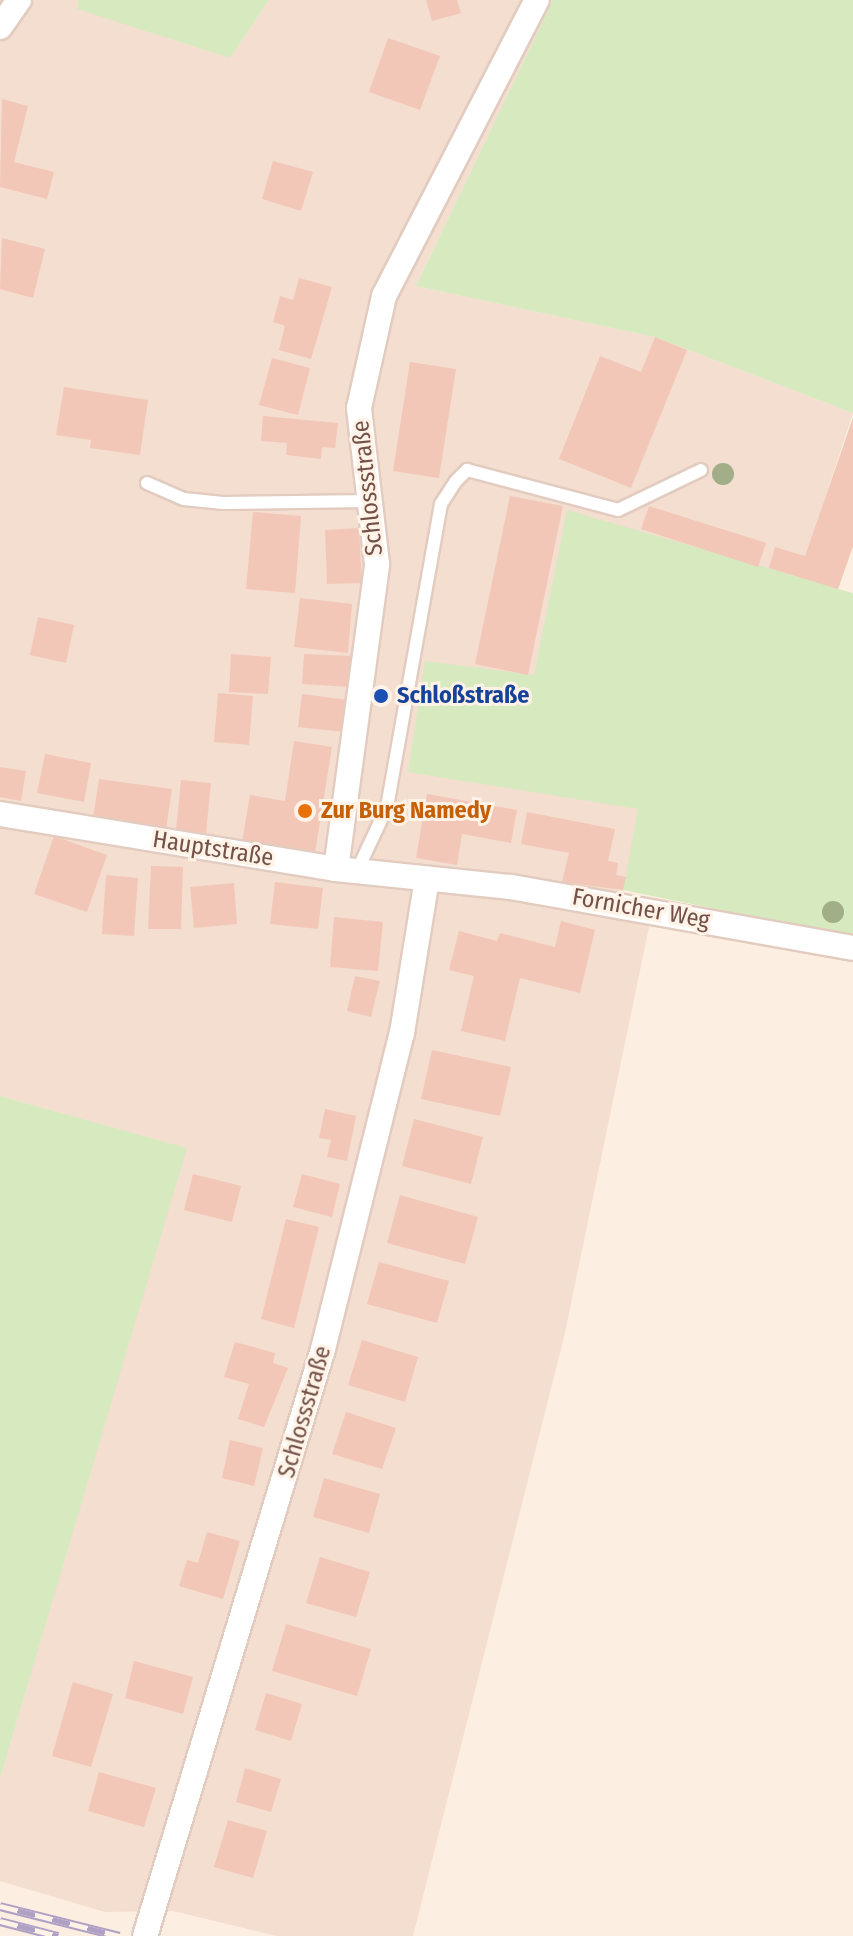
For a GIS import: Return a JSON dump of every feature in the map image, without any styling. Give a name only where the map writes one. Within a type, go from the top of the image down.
[{"type":"street","points":[[0,27],[19,0]]},
{"type":"street","name":"Schlossstraße","points":[[346,870],[377,564],[359,408],[384,296],[537,0]]},
{"type":"street","name":"Hauptstraße","points":[[0,814],[346,870],[427,879]]},
{"type":"street","name":"Schlossstraße","points":[[145,1936],[343,1278],[402,1033],[427,879]]},
{"type":"street","name":"Fornicher Weg","points":[[427,879],[618,904],[853,948]]},
{"type":"lane","points":[[346,870],[387,807],[441,504],[467,470],[618,510],[701,470]]},
{"type":"lane","points":[[147,483],[184,499],[223,503],[370,501]]},
{"type":"shaded area","points":[[0,0],[78,0],[77,8],[230,58],[269,0],[553,0],[416,286],[655,337],[853,413],[799,577],[623,890],[649,927],[564,1337],[413,1936],[277,1936],[173,1911],[105,1912],[0,1881],[0,1778],[186,1148],[0,1096]]},
{"type":"green space","points":[[78,0],[269,0],[230,58],[77,9]]},
{"type":"green space","points":[[553,0],[853,0],[853,413],[655,337],[416,286]]},
{"type":"green space","points":[[853,417],[853,546],[838,589],[853,593],[853,937],[623,890],[638,809],[408,772],[425,661],[534,675],[567,510],[799,577]]},
{"type":"green space","points":[[0,1096],[187,1148],[0,1778]]},
{"type":"building","points":[[426,0],[457,0],[461,13],[432,21]]},
{"type":"building","points":[[388,38],[440,56],[420,110],[369,92]]},
{"type":"building","points":[[2,99],[28,106],[14,162],[54,172],[47,199],[0,187]]},
{"type":"building","points":[[273,161],[313,172],[301,211],[262,199]]},
{"type":"building","points":[[2,238],[45,249],[33,298],[0,289]]},
{"type":"building","points":[[299,278],[332,287],[311,359],[279,350],[285,326],[273,322],[280,296],[293,300]]},
{"type":"building","points":[[655,337],[687,350],[631,488],[559,459],[600,356],[641,372]]},
{"type":"building","points":[[272,358],[310,368],[298,415],[259,405]]},
{"type":"building","points":[[410,362],[456,369],[439,478],[393,471]]},
{"type":"building","points":[[64,387],[148,400],[140,455],[90,448],[91,440],[56,435]]},
{"type":"building","points":[[263,416],[338,423],[335,448],[322,447],[321,459],[286,455],[287,443],[261,441]]},
{"type":"building","points":[[853,418],[853,546],[838,589],[769,568],[775,547],[805,556]]},
{"type":"building","points":[[510,496],[563,506],[528,675],[475,664]]},
{"type":"building","points":[[649,506],[766,543],[758,567],[641,529]]},
{"type":"building","points":[[253,512],[301,516],[295,593],[246,589]]},
{"type":"building","points":[[359,528],[362,583],[327,584],[325,530]]},
{"type":"building","points":[[300,598],[352,604],[348,653],[294,647]]},
{"type":"building","points":[[38,617],[74,625],[66,663],[30,655]]},
{"type":"building","points":[[231,654],[271,657],[268,694],[229,692]]},
{"type":"building","points":[[304,654],[353,656],[351,687],[302,684]]},
{"type":"building","points":[[218,693],[253,696],[249,745],[214,742]]},
{"type":"building","points":[[302,694],[348,700],[344,732],[298,727]]},
{"type":"building","points":[[294,741],[332,747],[315,853],[242,842],[250,795],[285,801]]},
{"type":"building","points":[[45,754],[91,763],[84,802],[37,793]]},
{"type":"building","points":[[0,767],[26,771],[21,801],[0,797]]},
{"type":"building","points":[[99,779],[172,789],[166,829],[93,818]]},
{"type":"building","points":[[181,780],[211,783],[206,833],[176,830]]},
{"type":"building","points":[[427,794],[517,810],[511,843],[462,834],[457,865],[416,858]]},
{"type":"building","points":[[527,812],[615,829],[608,861],[618,863],[616,875],[626,877],[623,890],[562,882],[569,853],[521,844]]},
{"type":"building","points":[[54,836],[107,855],[87,912],[34,894]]},
{"type":"building","points":[[151,866],[183,867],[181,929],[148,929]]},
{"type":"building","points":[[106,875],[138,878],[134,936],[102,934]]},
{"type":"building","points":[[275,882],[323,888],[318,929],[270,924]]},
{"type":"building","points":[[234,883],[237,924],[194,928],[190,887]]},
{"type":"building","points":[[334,917],[383,922],[378,971],[330,967]]},
{"type":"building","points":[[561,921],[595,930],[580,993],[520,978],[505,1041],[461,1031],[474,976],[449,970],[459,931],[497,941],[500,933],[555,947]]},
{"type":"building","points":[[355,976],[380,981],[371,1017],[347,1011]]},
{"type":"building","points":[[432,1050],[511,1067],[500,1116],[421,1099]]},
{"type":"building","points":[[325,1109],[356,1116],[347,1161],[327,1157],[331,1140],[319,1138]]},
{"type":"building","points":[[414,1119],[483,1137],[471,1184],[402,1166]]},
{"type":"building","points":[[193,1174],[241,1186],[232,1222],[184,1210]]},
{"type":"building","points":[[302,1174],[340,1184],[332,1217],[293,1207]]},
{"type":"building","points":[[400,1195],[478,1217],[465,1264],[387,1243]]},
{"type":"building","points":[[286,1219],[319,1227],[294,1328],[261,1319]]},
{"type":"building","points":[[379,1262],[449,1281],[437,1323],[367,1304]]},
{"type":"building","points":[[362,1340],[418,1357],[405,1402],[348,1385]]},
{"type":"building","points":[[235,1342],[275,1353],[273,1363],[288,1368],[264,1427],[238,1419],[249,1384],[224,1377]]},
{"type":"building","points":[[346,1412],[396,1428],[382,1469],[332,1454]]},
{"type":"building","points":[[230,1440],[263,1448],[254,1486],[222,1478]]},
{"type":"building","points":[[324,1478],[380,1494],[369,1533],[313,1517]]},
{"type":"building","points":[[207,1532],[240,1541],[223,1599],[179,1586],[187,1560],[198,1563]]},
{"type":"building","points":[[320,1557],[370,1572],[356,1617],[306,1603]]},
{"type":"building","points":[[286,1624],[371,1649],[357,1696],[272,1671]]},
{"type":"building","points":[[134,1661],[193,1677],[183,1714],[125,1698]]},
{"type":"building","points":[[73,1682],[113,1694],[91,1767],[52,1756]]},
{"type":"building","points":[[266,1693],[302,1704],[291,1741],[255,1730]]},
{"type":"building","points":[[245,1768],[281,1779],[271,1812],[236,1802]]},
{"type":"building","points":[[99,1772],[156,1788],[144,1827],[88,1811]]},
{"type":"building","points":[[228,1820],[267,1831],[253,1878],[214,1867]]},
{"type":"railway","points":[[0,1906],[119,1936]]},
{"type":"railway","points":[[0,1921],[58,1936]]},
{"type":"place","name":"Schloßstraße","points":[[381,696]]},
{"type":"place","name":"Zur Burg Namedy","points":[[305,811]]}]
